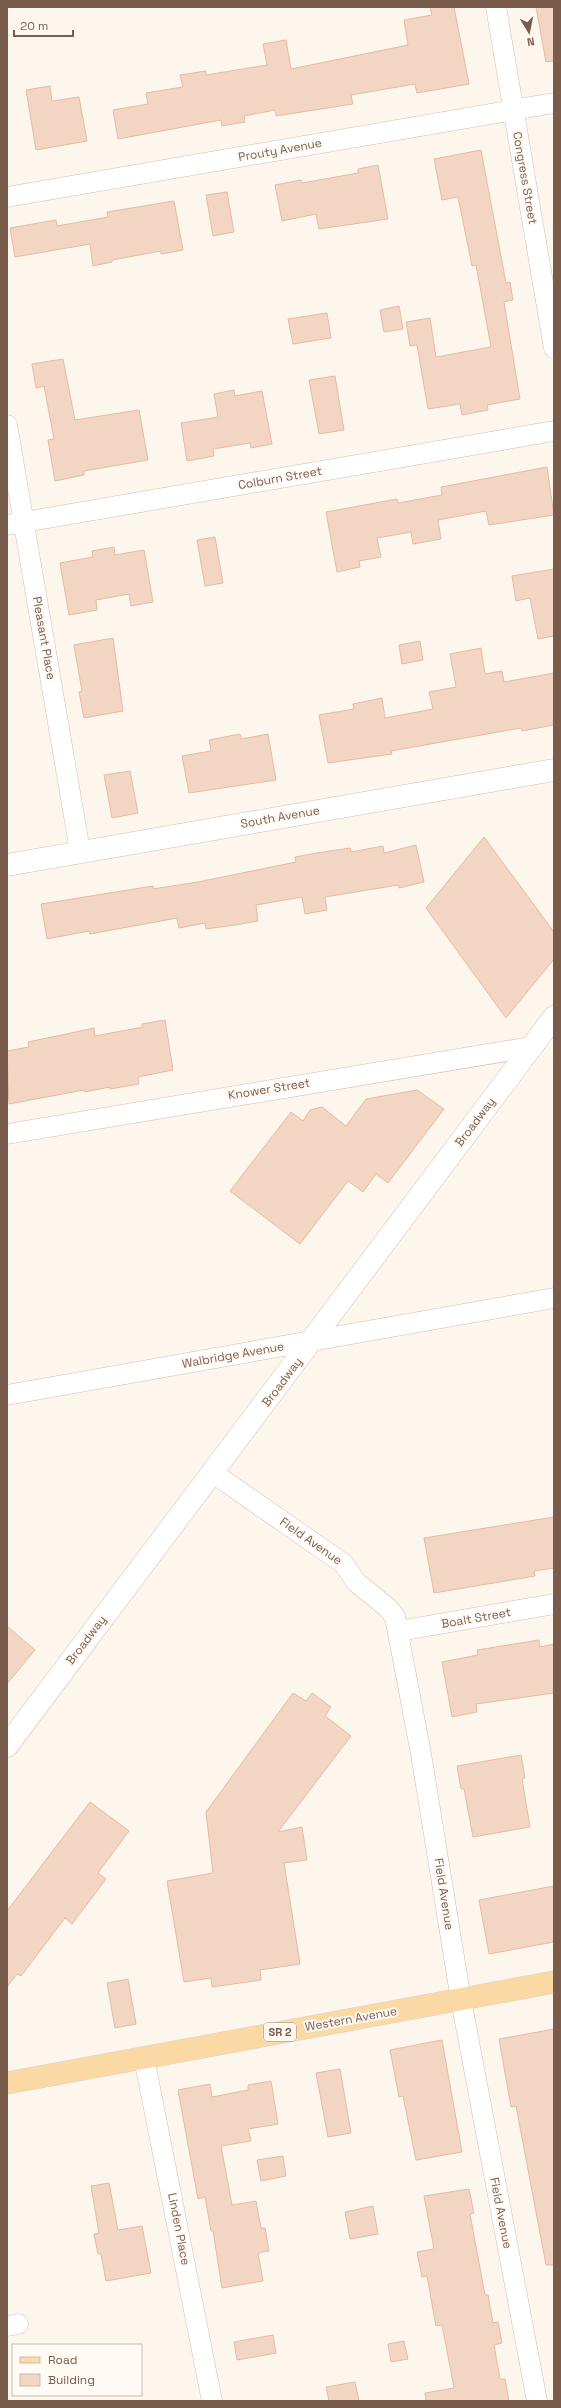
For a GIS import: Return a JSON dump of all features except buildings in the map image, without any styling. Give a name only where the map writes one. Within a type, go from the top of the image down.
[{"type":"main road","name":"Western Avenue","points":[[7,2083],[554,1982]]},
{"type":"street","name":"Congress Street","points":[[496,7],[554,348]]},
{"type":"street","name":"Prouty Avenue","points":[[7,197],[554,103]]},
{"type":"street","name":"Pleasant Place","points":[[7,425],[15,523],[80,852]]},
{"type":"street","name":"Colburn Street","points":[[15,523],[554,432]]},
{"type":"street","name":"South Avenue","points":[[7,865],[554,770]]},
{"type":"street","name":"Broadway","points":[[8,1743],[213,1473],[554,1017]]},
{"type":"street","name":"Knower Street","points":[[7,1134],[531,1047]]},
{"type":"street","name":"Walbridge Avenue","points":[[7,1395],[554,1298]]},
{"type":"street","name":"Field Avenue","points":[[213,1473],[344,1564],[356,1582],[388,1608],[395,1617],[399,1631],[461,2000],[537,2401]]},
{"type":"street","name":"Boalt Street","points":[[399,1631],[554,1604]]},
{"type":"street","name":"Linden Place","points":[[144,2058],[212,2401]]}]
